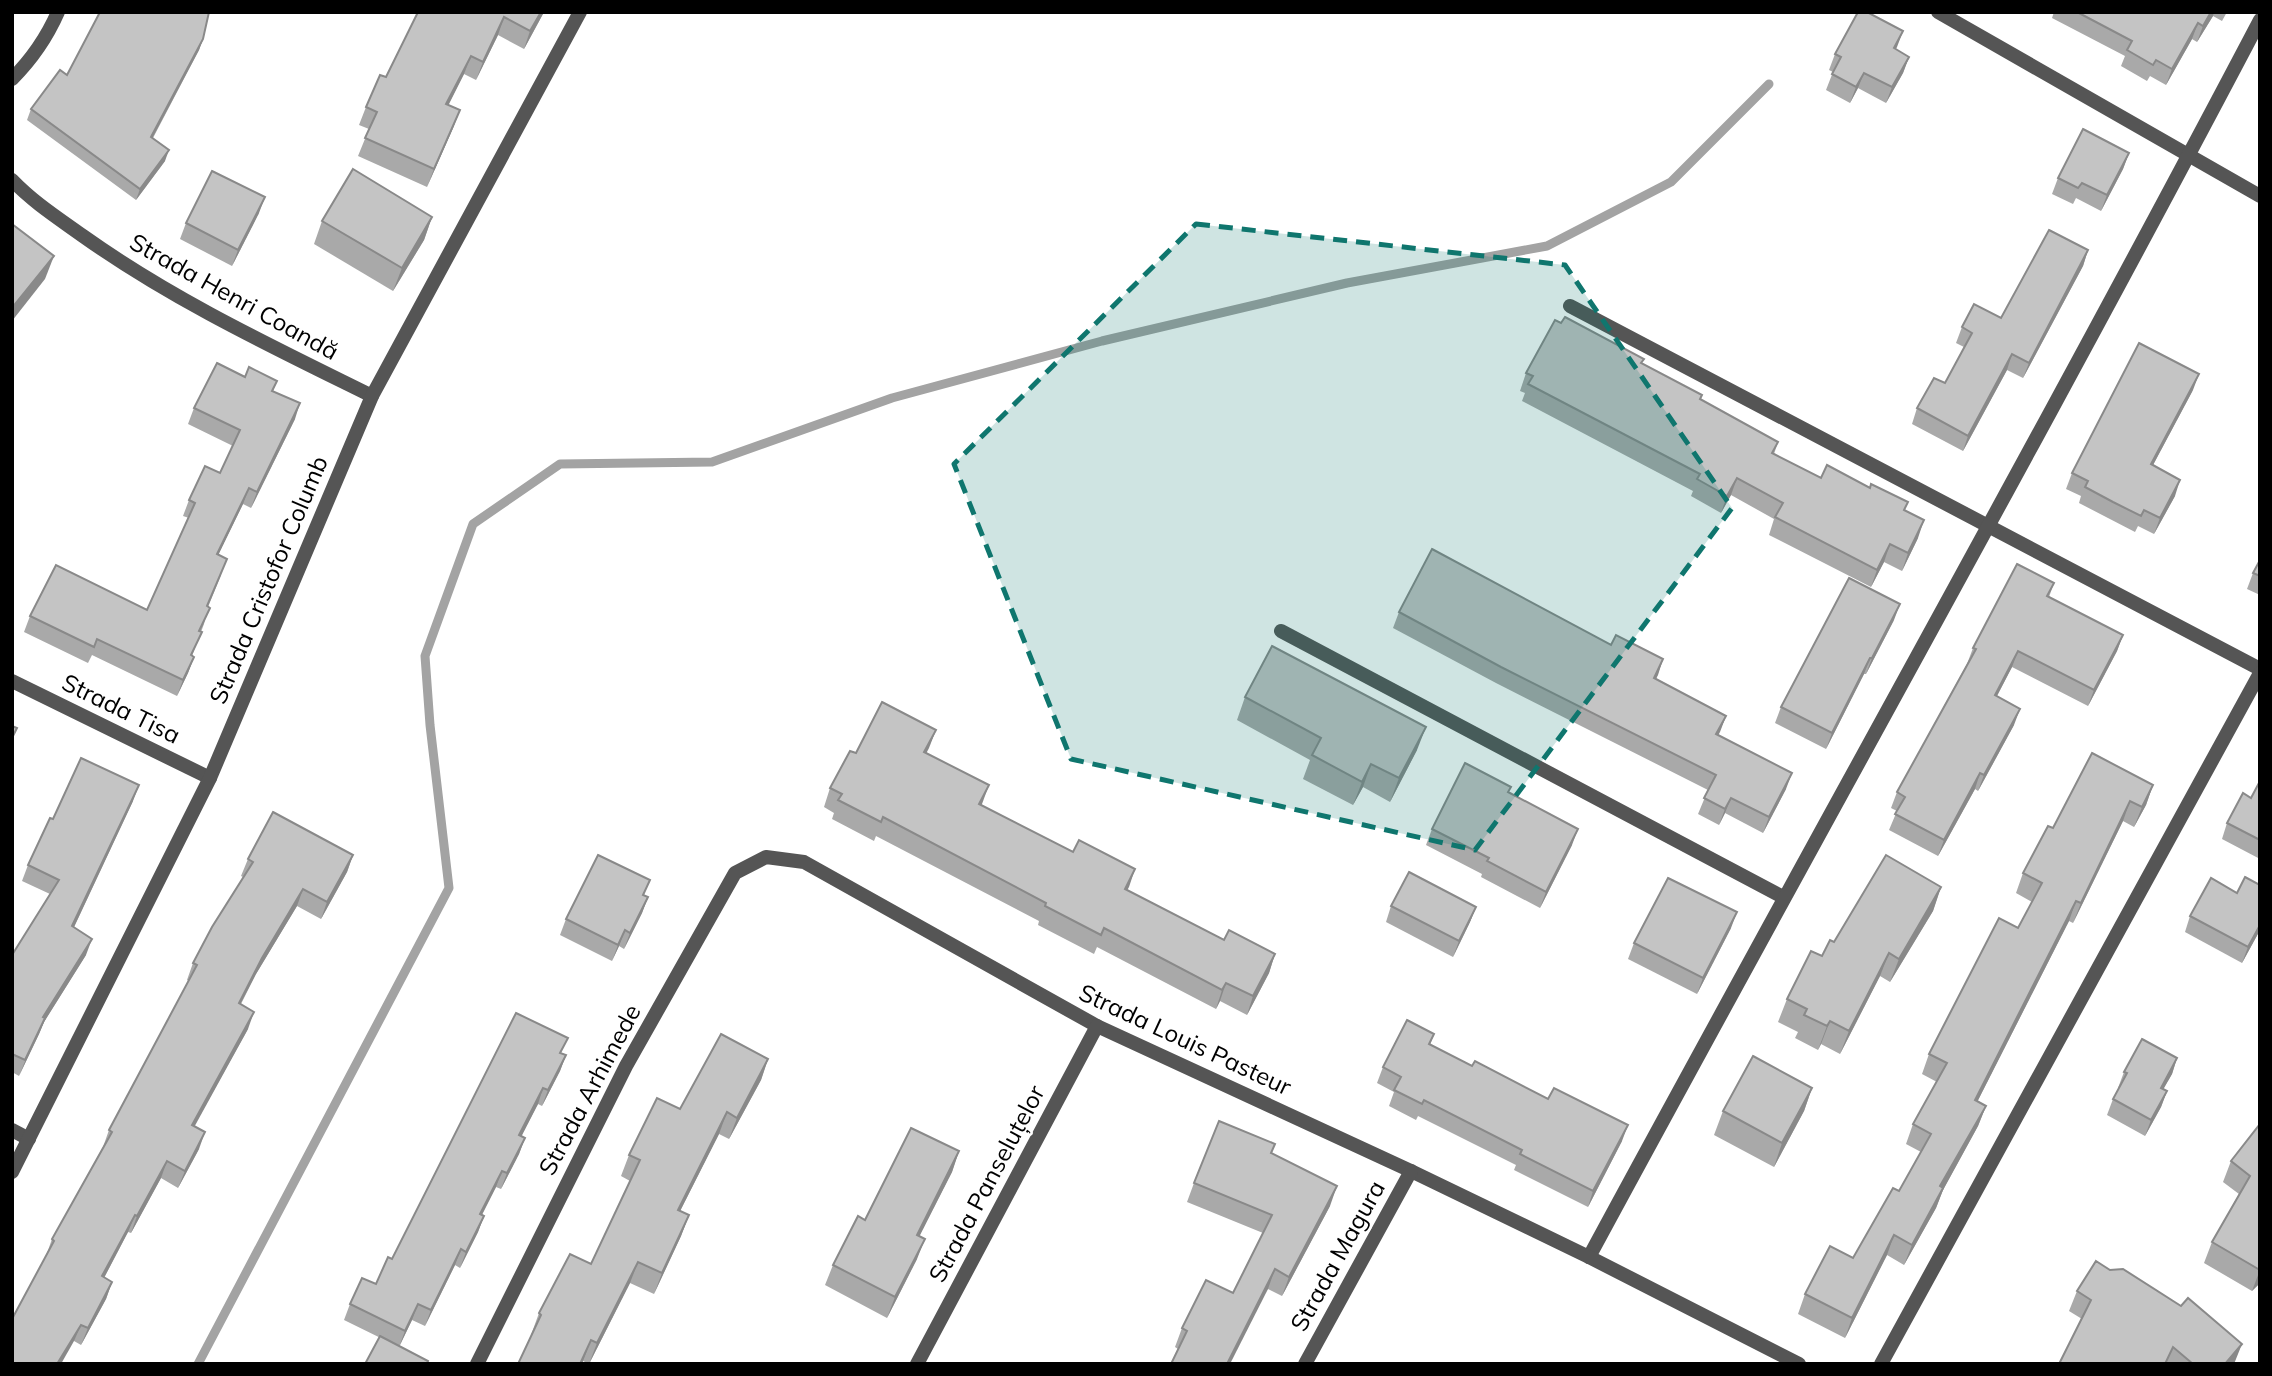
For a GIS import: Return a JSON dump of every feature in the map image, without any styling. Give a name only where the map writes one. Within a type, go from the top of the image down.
[{"type":"street","points":[[12,79],[27,64],[58,12]]},
{"type":"street","name":"Strada Cristofor Columb","points":[[12,1172],[210,778],[372,396],[580,12]]},
{"type":"street","points":[[1938,12],[2260,196]]},
{"type":"street","points":[[1589,1257],[1783,897],[1989,526],[2260,20]]},
{"type":"street","name":"Strada Henri Coandă","points":[[12,180],[29,198],[115,259],[219,320],[372,396]]},
{"type":"street","points":[[1570,306],[2260,671],[1881,1364]]},
{"type":"street","points":[[1281,631],[1783,897]]},
{"type":"street","name":"Strada Tisa","points":[[12,681],[210,778]]},
{"type":"street","name":"Strada Louis Pasteur","points":[[766,857],[804,862],[1097,1026],[1411,1171],[1589,1257],[1799,1364]]},
{"type":"street","name":"Strada Arhimede","points":[[477,1364],[626,1066],[735,873],[766,857]]},
{"type":"street","name":"Strada Panseluțelor","points":[[917,1364],[1097,1026]]},
{"type":"street","points":[[12,1130],[29,1139]]},
{"type":"street","name":"Strada Magura","points":[[1305,1364],[1411,1171]]},
{"type":"highlighted area","points":[[1196,224],[1565,265],[1732,508],[1475,850],[1071,759],[954,464]]},
{"type":"building","points":[[100,12],[209,12],[203,39],[151,137],[169,150],[140,189],[31,109],[60,70],[67,75]]},
{"type":"building","points":[[418,12],[541,12],[530,31],[504,17],[483,62],[471,56],[446,104],[460,110],[434,169],[365,138],[377,112],[366,107],[380,75],[386,77]]},
{"type":"building","points":[[1858,12],[1867,12],[1903,31],[1894,48],[1909,57],[1892,87],[1864,73],[1856,87],[1832,74],[1841,57],[1835,54]]},
{"type":"building","points":[[2077,12],[2211,12],[2203,26],[2198,23],[2172,69],[2156,60],[2153,65],[2127,50],[2132,41]]},
{"type":"building","points":[[2083,129],[2129,153],[2107,195],[2082,183],[2078,188],[2058,178]]},
{"type":"building","points":[[353,169],[432,217],[402,268],[322,221]]},
{"type":"building","points":[[212,171],[265,197],[238,250],[186,223]]},
{"type":"building","points":[[12,224],[54,256],[12,308]]},
{"type":"building","points":[[2049,230],[2088,250],[2029,363],[2012,354],[1968,436],[1917,408],[1934,378],[1945,383],[1972,333],[1962,327],[1974,304],[2001,318]]},
{"type":"building","points":[[1565,317],[1644,359],[1641,363],[1702,395],[1700,399],[1778,442],[1772,453],[1821,478],[1827,465],[1870,488],[1871,484],[1908,502],[1904,510],[1924,520],[1908,553],[1890,544],[1877,570],[1775,517],[1783,503],[1737,478],[1727,496],[1697,479],[1700,474],[1528,384],[1533,376],[1526,373],[1555,320],[1561,323]]},
{"type":"building","points":[[2139,343],[2199,374],[2151,464],[2180,480],[2160,518],[2144,510],[2141,516],[2113,502],[2085,487],[2088,481],[2072,473]]},
{"type":"building","points":[[217,363],[245,377],[249,367],[277,381],[272,391],[300,403],[257,492],[249,488],[217,554],[227,559],[207,606],[210,608],[191,655],[194,657],[183,680],[97,639],[94,647],[30,616],[56,565],[147,610],[195,503],[189,500],[205,466],[220,473],[240,430],[194,408]]},
{"type":"building","points":[[1432,549],[1611,645],[1616,635],[1663,659],[1654,678],[1726,716],[1716,734],[1792,773],[1769,817],[1731,798],[1725,809],[1704,798],[1716,775],[1501,667],[1399,612]]},
{"type":"building","points":[[2260,560],[2260,576],[2253,573]]},
{"type":"building","points":[[2017,564],[2054,583],[2047,596],[2123,635],[2094,690],[2018,651],[1995,695],[2020,709],[1984,775],[1980,773],[1944,840],[1895,814],[1905,797],[1897,792],[1976,649],[1973,648]]},
{"type":"building","points":[[1849,578],[1900,604],[1832,733],[1781,707]]},
{"type":"building","points":[[1272,646],[1426,727],[1399,778],[1371,764],[1362,782],[1312,755],[1321,738],[1245,697]]},
{"type":"building","points":[[882,702],[936,730],[924,752],[989,785],[979,804],[1073,852],[1079,840],[1135,869],[1125,889],[1224,940],[1229,930],[1275,954],[1253,996],[1226,983],[1222,990],[1104,928],[1101,935],[883,817],[881,822],[838,800],[842,794],[830,788],[850,751],[856,753]]},
{"type":"building","points":[[2092,753],[2153,785],[2142,807],[2130,801],[2081,903],[2076,901],[1975,1100],[1986,1106],[1940,1186],[1943,1188],[1912,1245],[1894,1235],[1852,1318],[1805,1294],[1830,1246],[1853,1258],[1893,1188],[1899,1191],[1931,1134],[1913,1124],[1947,1063],[1929,1054],[1999,918],[2018,928],[2042,883],[2023,873],[2048,826],[2053,828]]},
{"type":"building","points":[[81,758],[139,785],[72,926],[92,939],[43,1017],[45,1018],[25,1060],[12,1054],[12,955],[59,880],[28,865]]},
{"type":"building","points":[[1465,763],[1511,787],[1508,792],[1578,829],[1546,892],[1487,861],[1489,858],[1432,829]]},
{"type":"building","points":[[2260,781],[2260,840],[2227,823],[2243,793],[2251,798]]},
{"type":"building","points":[[273,812],[353,855],[327,902],[303,889],[262,958],[239,1003],[254,1012],[192,1125],[205,1132],[185,1171],[167,1161],[102,1276],[112,1282],[88,1328],[81,1325],[57,1364],[12,1364],[12,1319],[197,965],[193,963],[253,862],[248,859]]},
{"type":"building","points":[[598,855],[650,880],[643,895],[648,897],[630,933],[625,930],[618,945],[566,919]]},
{"type":"building","points":[[1886,855],[1941,887],[1899,959],[1889,953],[1849,1031],[1830,1021],[1827,1026],[1804,1015],[1807,1009],[1787,999],[1811,951],[1822,956],[1830,940],[1834,942]]},
{"type":"building","points":[[1409,872],[1476,907],[1459,941],[1391,906]]},
{"type":"building","points":[[2245,877],[2260,885],[2260,925],[2248,947],[2190,916],[2211,878],[2237,893]]},
{"type":"building","points":[[1668,878],[1737,912],[1703,978],[1634,943]]},
{"type":"building","points":[[516,1013],[568,1038],[560,1053],[566,1055],[548,1090],[543,1088],[519,1135],[525,1138],[507,1173],[502,1171],[480,1214],[484,1216],[466,1252],[461,1249],[431,1310],[418,1304],[405,1331],[350,1304],[362,1278],[376,1284],[388,1257],[392,1259]]},
{"type":"building","points":[[1407,1020],[1434,1034],[1429,1044],[1472,1066],[1475,1061],[1548,1099],[1554,1088],[1628,1125],[1593,1191],[1520,1154],[1522,1150],[1424,1100],[1422,1104],[1394,1090],[1401,1077],[1383,1067]]},
{"type":"building","points":[[721,1034],[768,1059],[737,1118],[727,1112],[678,1210],[689,1215],[662,1273],[638,1262],[597,1343],[591,1340],[580,1364],[518,1364],[541,1315],[539,1313],[570,1254],[591,1264],[640,1160],[629,1155],[657,1098],[680,1109]]},
{"type":"building","points":[[2142,1039],[2177,1058],[2161,1088],[2167,1091],[2151,1120],[2113,1099]]},
{"type":"building","points":[[1753,1056],[1812,1088],[1782,1143],[1723,1111]]},
{"type":"building","points":[[1219,1121],[1275,1144],[1271,1153],[1337,1186],[1289,1277],[1275,1269],[1227,1364],[1171,1364],[1187,1331],[1182,1328],[1206,1280],[1233,1293],[1272,1215],[1194,1183]]},
{"type":"building","points":[[2260,1124],[2260,1270],[2212,1242],[2250,1176],[2231,1161]]},
{"type":"building","points":[[911,1128],[959,1151],[917,1235],[925,1239],[895,1297],[833,1265],[858,1216],[865,1220]]},
{"type":"building","points":[[2096,1261],[2110,1270],[2123,1269],[2181,1306],[2188,1298],[2242,1344],[2225,1364],[2193,1364],[2173,1347],[2165,1364],[2059,1364],[2091,1300],[2077,1291]]},
{"type":"building","points":[[380,1336],[428,1361],[427,1364],[365,1364]]},
{"type":"waterway","points":[[198,1364],[449,888],[430,725],[425,656],[473,524],[560,464],[712,462],[892,398],[1102,341],[1347,283],[1547,246],[1671,182],[1769,84]]}]
